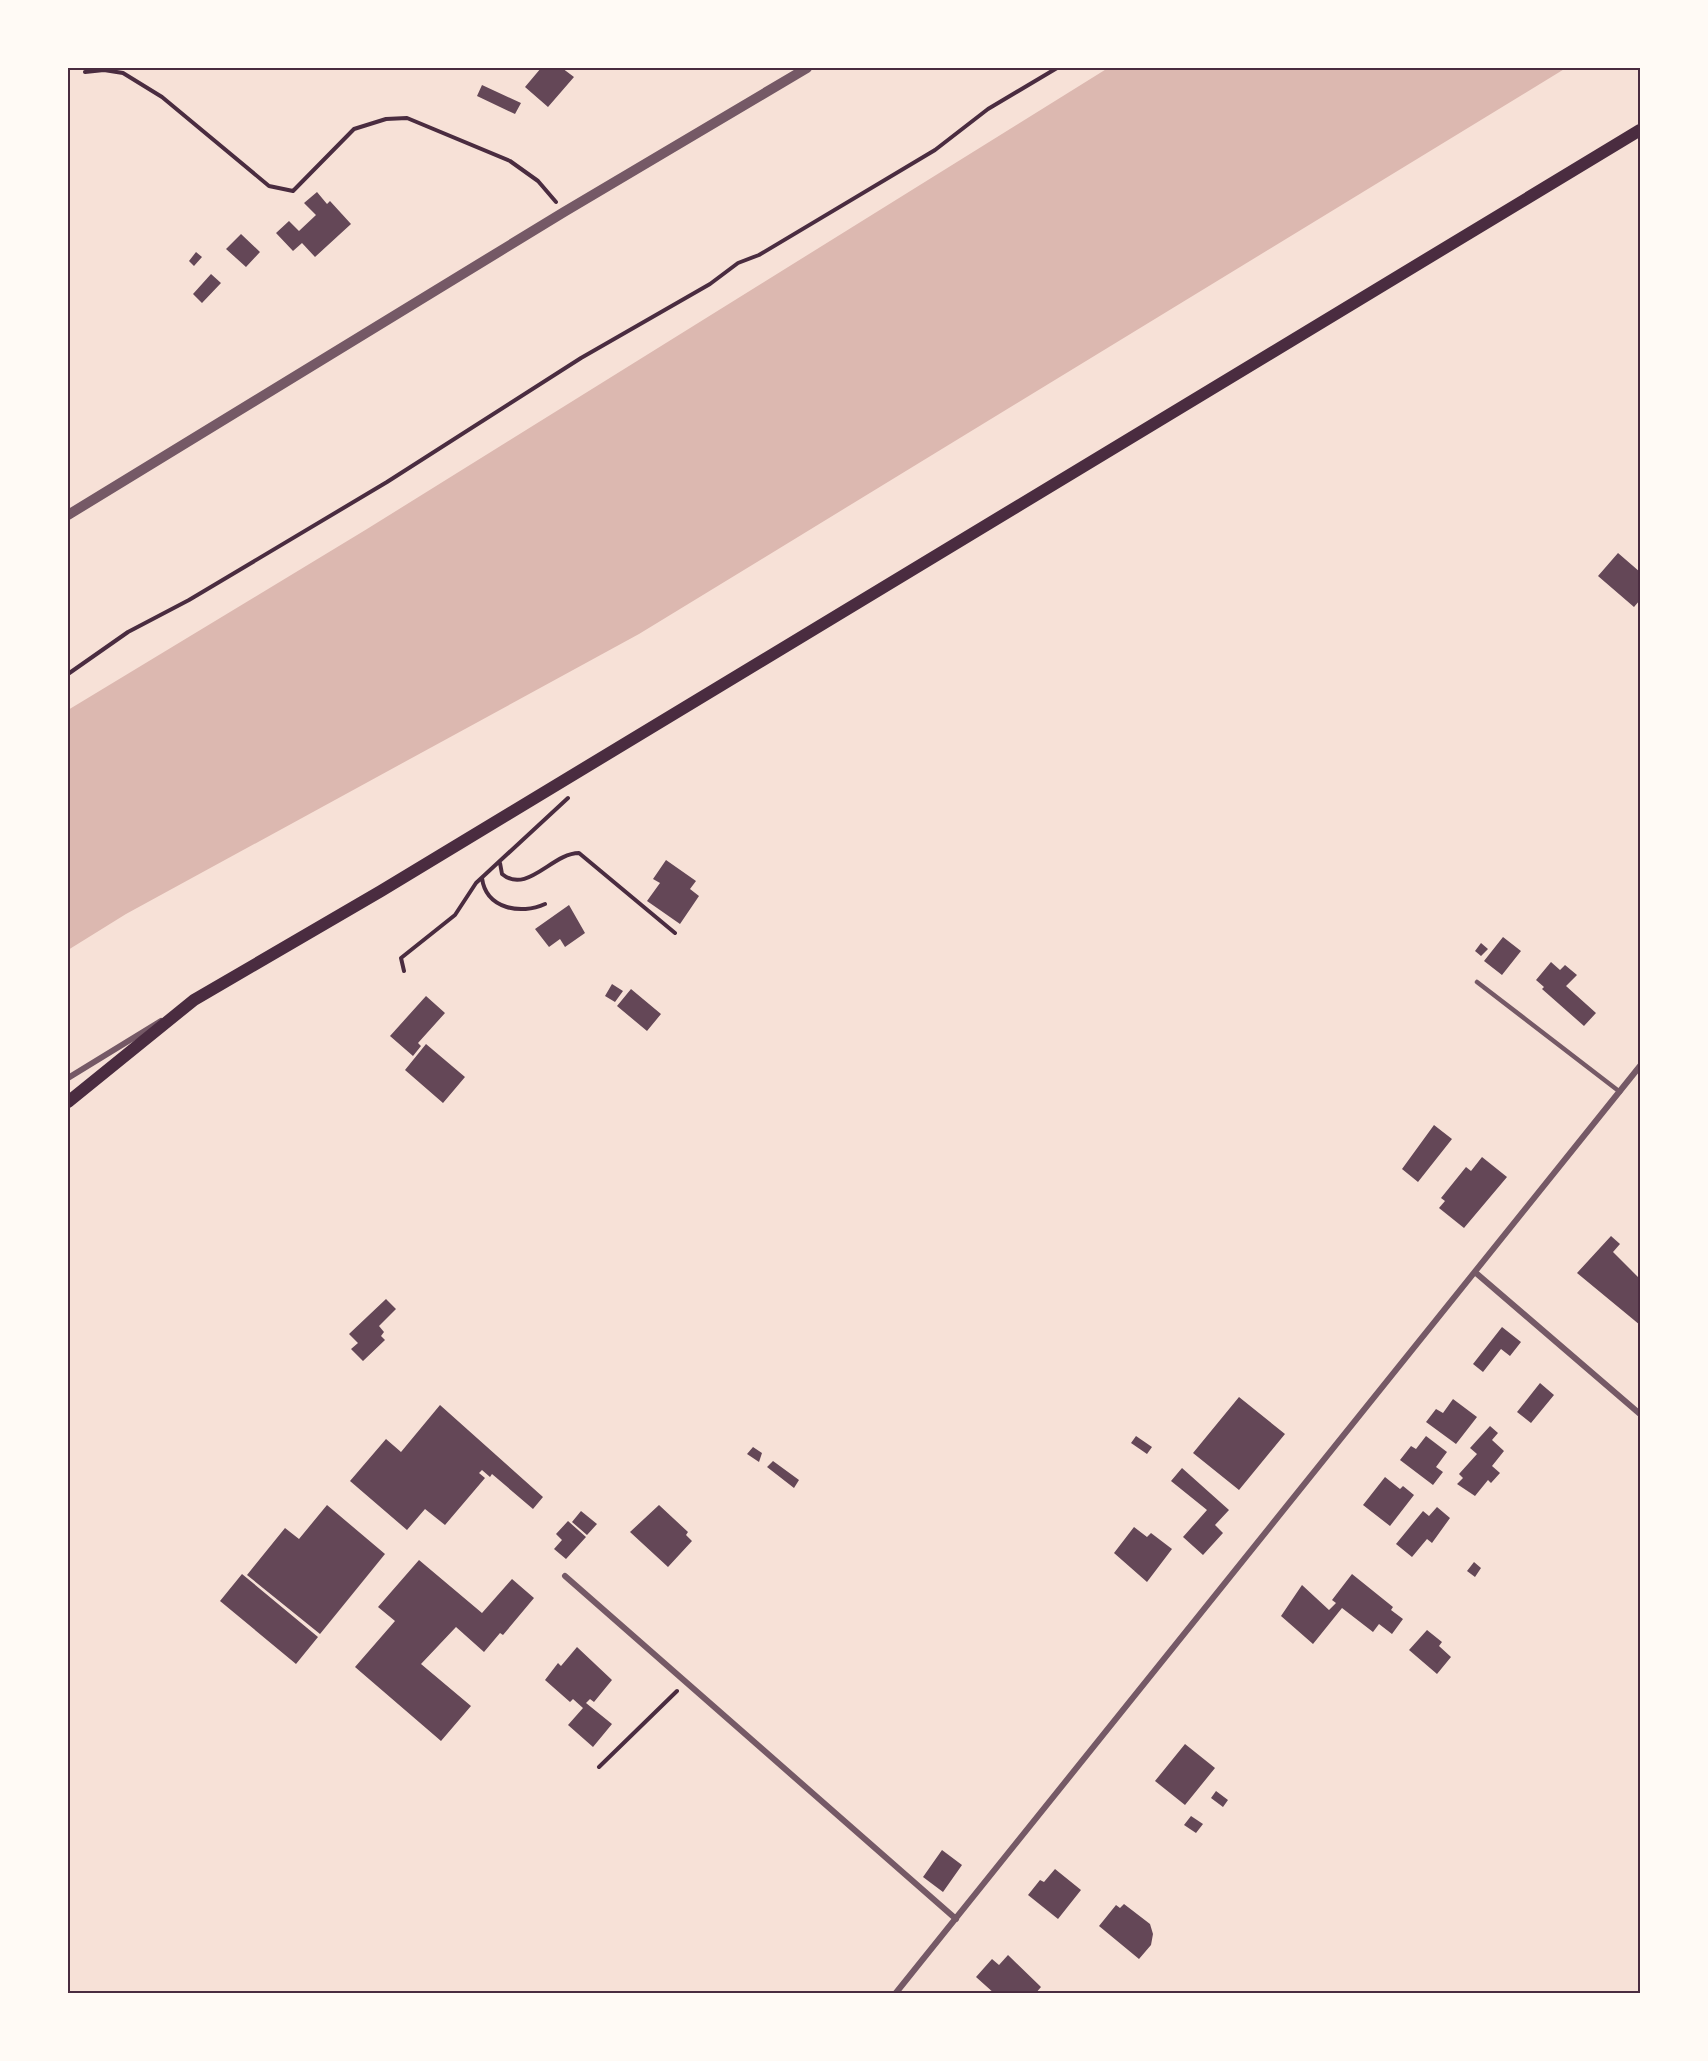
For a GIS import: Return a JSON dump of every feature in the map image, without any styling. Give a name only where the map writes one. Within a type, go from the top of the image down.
[{"type":"main road","points":[[68,1102],[194,1000],[381,891],[1641,130]]},
{"type":"street","points":[[68,514],[564,212],[807,68]]},
{"type":"street","points":[[68,1078],[194,1000]]},
{"type":"street","points":[[895,1994],[1641,1066]]},
{"type":"street","points":[[1476,1273],[1641,1414]]},
{"type":"street","points":[[565,1576],[956,1919]]},
{"type":"lane","points":[[1477,982],[1620,1092]]},
{"type":"path","points":[[68,674],[128,632],[189,600],[387,482],[563,370],[710,284],[738,263],[759,255],[935,150],[988,109],[1057,68]]},
{"type":"path","points":[[85,72],[104,70],[123,72],[162,97],[269,186],[293,191],[354,129],[386,119],[407,118],[510,161],[538,181],[564,212]]},
{"type":"path","points":[[404,971],[401,958],[454,915],[482,878],[570,795]]},
{"type":"path","points":[[500,862],[502,874],[516,881],[526,879],[569,853],[579,852],[675,933]]},
{"type":"path","points":[[482,878],[483,887],[491,897],[510,910],[534,909],[545,904]]},
{"type":"path","points":[[599,1767],[674,1692],[688,1684]]},
{"type":"shaded area","points":[[1108,68],[1566,68],[639,634],[126,914],[68,950],[68,710],[367,529]]},
{"type":"building","points":[[541,68],[562,68],[574,77],[548,107],[525,87]]},
{"type":"building","points":[[482,85],[521,103],[515,114],[477,96]]},
{"type":"building","points":[[317,192],[327,204],[330,201],[351,224],[315,257],[302,243],[293,251],[276,233],[289,221],[299,231],[316,215],[304,203]]},
{"type":"building","points":[[241,234],[260,252],[246,267],[226,249]]},
{"type":"building","points":[[196,252],[202,257],[194,266],[189,261]]},
{"type":"building","points":[[211,274],[221,283],[202,303],[193,294]]},
{"type":"building","points":[[1618,553],[1640,572],[1640,600],[1634,607],[1598,576]]},
{"type":"building","points":[[666,860],[696,881],[690,889],[699,896],[680,924],[647,901],[660,883],[653,879]]},
{"type":"building","points":[[569,905],[585,933],[565,947],[560,939],[549,947],[535,929]]},
{"type":"building","points":[[1503,937],[1521,951],[1502,975],[1484,961]]},
{"type":"building","points":[[1481,943],[1488,949],[1481,956],[1475,951]]},
{"type":"building","points":[[1551,962],[1560,970],[1565,965],[1577,975],[1566,986],[1596,1013],[1584,1026],[1542,989],[1544,987],[1536,980]]},
{"type":"building","points":[[612,984],[623,991],[615,1002],[605,996]]},
{"type":"building","points":[[631,989],[661,1014],[647,1031],[617,1006]]},
{"type":"building","points":[[426,996],[445,1013],[418,1043],[421,1046],[413,1056],[390,1036]]},
{"type":"building","points":[[426,1044],[465,1077],[443,1103],[405,1070]]},
{"type":"building","points":[[1434,1125],[1452,1139],[1418,1182],[1402,1169]]},
{"type":"building","points":[[1482,1157],[1507,1177],[1464,1228],[1439,1208],[1445,1201],[1441,1198],[1466,1167],[1471,1171]]},
{"type":"building","points":[[1611,1236],[1620,1244],[1613,1252],[1640,1279],[1640,1325],[1577,1273]]},
{"type":"building","points":[[386,1299],[396,1309],[379,1326],[384,1332],[381,1336],[385,1340],[363,1361],[351,1349],[358,1343],[349,1334]]},
{"type":"building","points":[[1502,1327],[1521,1342],[1510,1356],[1501,1349],[1483,1372],[1473,1364]]},
{"type":"building","points":[[1540,1383],[1554,1395],[1531,1423],[1517,1412]]},
{"type":"building","points":[[1239,1397],[1285,1434],[1239,1490],[1193,1453]]},
{"type":"building","points":[[1453,1399],[1477,1417],[1456,1444],[1426,1422],[1436,1409],[1443,1413]]},
{"type":"building","points":[[440,1405],[543,1497],[533,1509],[492,1474],[490,1477],[482,1470],[479,1473],[485,1478],[445,1525],[425,1509],[407,1530],[350,1481],[386,1439],[401,1452]]},
{"type":"building","points":[[1490,1426],[1498,1433],[1492,1440],[1504,1451],[1492,1466],[1500,1473],[1491,1483],[1488,1480],[1475,1496],[1457,1484],[1463,1478],[1459,1474],[1477,1454],[1470,1448]]},
{"type":"building","points":[[1136,1436],[1152,1447],[1147,1454],[1131,1443]]},
{"type":"building","points":[[1426,1436],[1447,1452],[1436,1467],[1443,1472],[1433,1485],[1400,1460],[1411,1446],[1416,1449]]},
{"type":"building","points":[[753,1447],[762,1453],[759,1462],[747,1454]]},
{"type":"building","points":[[773,1461],[799,1480],[794,1488],[767,1467]]},
{"type":"building","points":[[1182,1468],[1229,1510],[1215,1525],[1223,1533],[1203,1555],[1183,1537],[1207,1510],[1171,1481]]},
{"type":"building","points":[[1385,1477],[1400,1489],[1403,1486],[1414,1495],[1390,1526],[1363,1505]]},
{"type":"building","points":[[327,1505],[385,1554],[320,1634],[247,1575],[285,1528],[299,1539]]},
{"type":"building","points":[[659,1505],[688,1532],[686,1535],[692,1541],[668,1567],[630,1532]]},
{"type":"building","points":[[1437,1507],[1450,1518],[1432,1543],[1427,1539],[1412,1557],[1396,1544],[1423,1511],[1429,1516]]},
{"type":"building","points":[[581,1511],[597,1524],[587,1535],[572,1522]]},
{"type":"building","points":[[568,1521],[586,1537],[566,1559],[554,1549],[562,1540],[556,1534]]},
{"type":"building","points":[[1134,1527],[1147,1537],[1151,1533],[1172,1549],[1147,1582],[1114,1553]]},
{"type":"building","points":[[419,1560],[482,1613],[512,1579],[534,1598],[503,1635],[500,1633],[484,1652],[456,1627],[421,1664],[471,1706],[441,1741],[355,1667],[395,1621],[378,1607]]},
{"type":"building","points":[[1474,1562],[1481,1568],[1475,1577],[1467,1571]]},
{"type":"building","points":[[242,1574],[318,1637],[296,1664],[220,1601]]},
{"type":"building","points":[[1352,1574],[1393,1607],[1391,1610],[1403,1619],[1392,1634],[1379,1624],[1373,1632],[1342,1608],[1313,1644],[1281,1616],[1302,1585],[1329,1610],[1336,1603],[1332,1600]]},
{"type":"building","points":[[1427,1630],[1442,1642],[1439,1646],[1451,1657],[1437,1674],[1409,1650]]},
{"type":"building","points":[[577,1647],[612,1680],[594,1702],[590,1699],[586,1703],[612,1724],[593,1747],[568,1725],[583,1708],[573,1699],[570,1702],[545,1680],[558,1663],[561,1666]]},
{"type":"building","points":[[1185,1744],[1215,1768],[1185,1805],[1155,1781]]},
{"type":"building","points":[[1216,1791],[1228,1800],[1223,1807],[1211,1798]]},
{"type":"building","points":[[1191,1816],[1203,1824],[1196,1833],[1184,1825]]},
{"type":"building","points":[[942,1850],[962,1865],[943,1892],[923,1877]]},
{"type":"building","points":[[1055,1869],[1081,1890],[1058,1919],[1028,1895],[1040,1880],[1044,1882]]},
{"type":"building","points":[[1124,1904],[1150,1924],[1153,1934],[1151,1945],[1139,1959],[1099,1926],[1116,1905],[1120,1908]]},
{"type":"building","points":[[1008,1955],[1041,1987],[1035,1994],[995,1994],[976,1977],[992,1959],[999,1965]]}]
